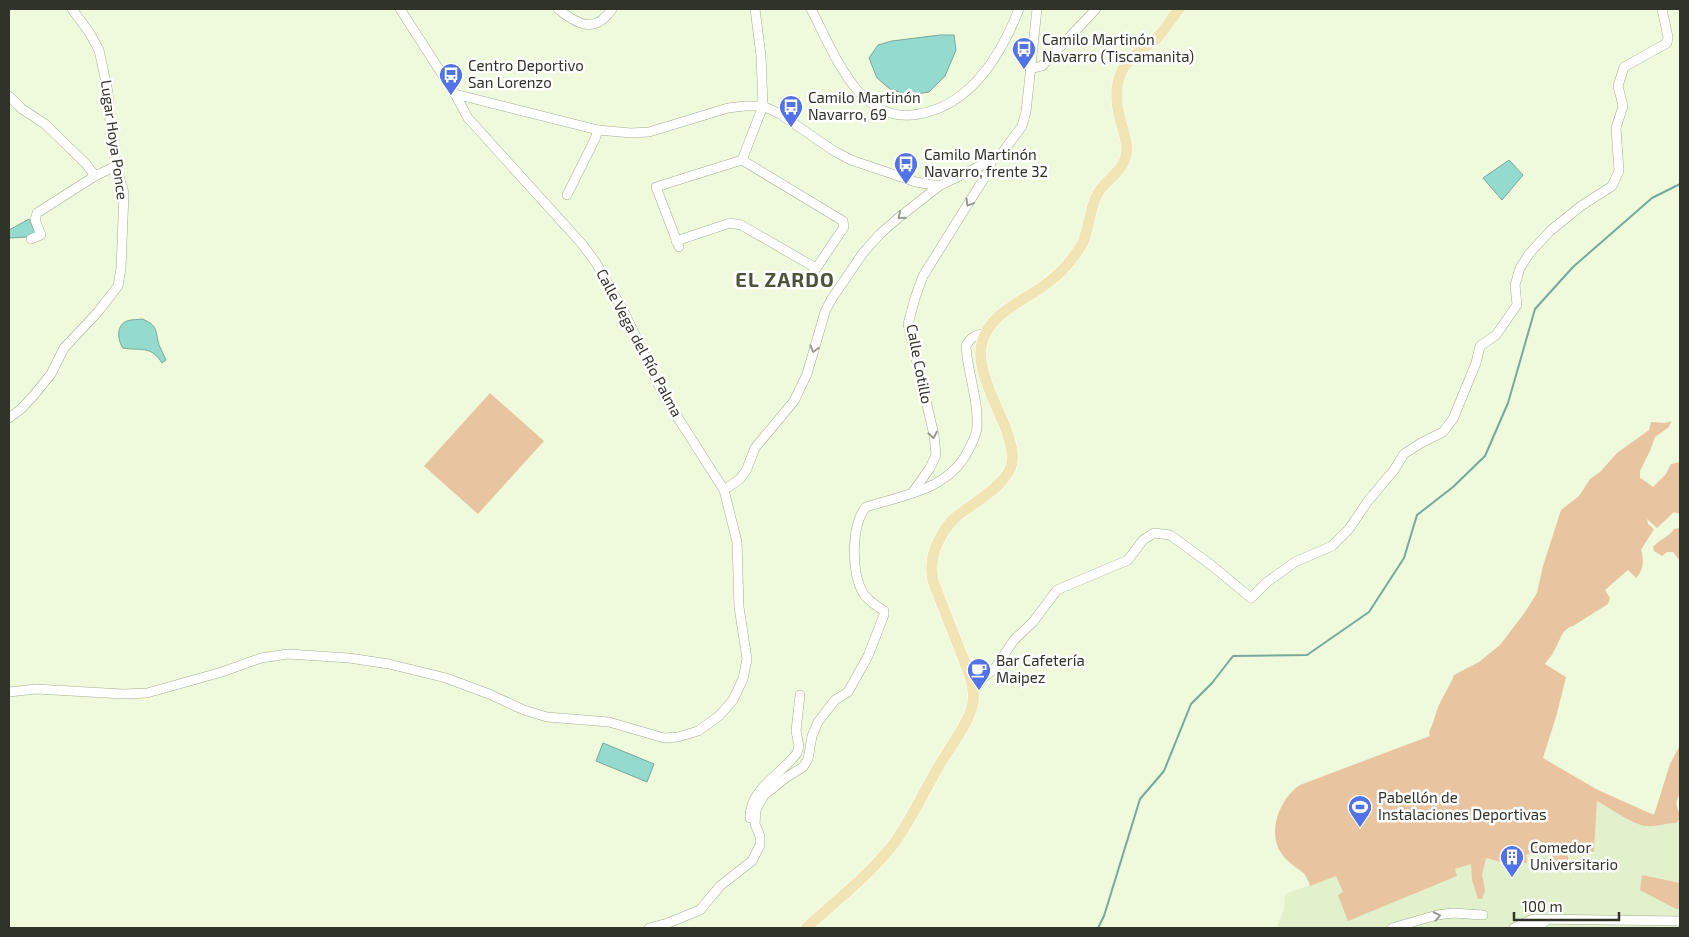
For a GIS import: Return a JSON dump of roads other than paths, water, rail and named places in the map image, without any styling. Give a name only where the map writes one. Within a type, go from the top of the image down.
[{"type":"main road","points":[[806,928],[871,870],[891,847],[908,824],[967,719],[973,703],[974,691],[934,581],[932,566],[935,551],[942,534],[955,518],[991,492],[1006,477],[1012,462],[1011,443],[984,374],[981,361],[981,345],[984,334],[992,322],[1008,309],[1050,282],[1069,263],[1082,243],[1097,194],[1105,183],[1119,171],[1125,160],[1127,149],[1118,113],[1117,92],[1121,72],[1131,59],[1156,38],[1178,9]]},
{"type":"street","name":"Lugar Hoya Ponce","points":[[9,418],[34,395],[51,374],[64,348],[97,313],[118,286],[121,268],[124,192],[116,166],[111,138],[108,92],[99,50],[89,32],[72,9]]},
{"type":"street","name":"Calle Vega del Río Palma","points":[[9,692],[36,689],[123,694],[147,693],[222,672],[261,658],[296,654],[357,659],[389,664],[446,678],[489,694],[524,710],[547,717],[609,722],[664,738],[678,737],[698,731],[719,716],[733,700],[743,679],[747,659],[739,607],[737,542],[724,490],[664,396],[624,312],[596,263],[582,244],[468,118],[455,94],[400,9]]},
{"type":"street","points":[[558,9],[583,24],[596,24],[607,16],[612,9]]},
{"type":"street","points":[[742,160],[763,106],[761,56],[755,9]]},
{"type":"street","points":[[811,9],[840,65],[858,91],[874,105],[889,114],[908,116],[933,112],[956,101],[974,84],[989,67],[1002,46],[1018,9]]},
{"type":"street","points":[[724,490],[740,479],[746,471],[755,448],[794,401],[807,374],[825,312],[863,253],[897,219],[940,186],[1002,153],[1022,126],[1026,112],[1038,9]]},
{"type":"street","points":[[1030,68],[1042,66],[1096,9]]},
{"type":"street","points":[[974,691],[983,678],[995,668],[1014,640],[1033,622],[1057,590],[1128,560],[1143,540],[1154,533],[1170,535],[1210,564],[1251,598],[1267,582],[1295,562],[1332,546],[1349,529],[1404,454],[1443,432],[1453,419],[1476,364],[1480,346],[1496,336],[1517,305],[1515,285],[1520,268],[1528,254],[1550,231],[1580,206],[1612,186],[1619,171],[1616,128],[1623,106],[1618,86],[1624,67],[1667,43],[1668,37],[1662,9]]},
{"type":"street","points":[[455,94],[598,130],[631,133],[649,132],[728,108],[763,106],[780,114],[834,151],[851,160],[916,182],[940,186]]},
{"type":"street","points":[[9,96],[22,109],[45,124],[87,165],[95,176]]},
{"type":"street","points":[[567,195],[596,139],[598,130]]},
{"type":"street","points":[[742,160],[843,221],[844,227],[813,272],[742,225],[730,223],[677,244],[656,187],[742,160]]},
{"type":"street","name":"Calle Cotillo","points":[[913,492],[930,468],[936,455],[934,435],[908,324],[923,276],[988,172],[992,160]]},
{"type":"street","points":[[31,239],[41,235],[35,220],[37,214],[95,176],[116,166]]},
{"type":"street","points":[[755,824],[756,810],[764,795],[803,767],[808,759],[812,736],[818,722],[835,700],[848,692],[868,656],[884,615],[884,611],[864,596],[859,586],[856,572],[855,536],[860,514],[866,507],[930,488],[951,474],[964,458],[974,440],[977,426],[966,346],[969,339],[975,334],[984,334]]},
{"type":"street","points":[[649,928],[668,923],[700,910],[720,886],[752,861],[760,845],[760,836],[750,817],[750,808],[755,796],[798,753],[799,746],[796,731],[800,695]]},
{"type":"street","points":[[1392,928],[1437,915],[1453,913],[1483,915]]},
{"type":"street","points":[[1514,928],[1533,919],[1680,921]]},
{"type":"street","points":[[1529,928],[1539,923],[1558,920]]},
{"type":"water","points":[[954,35],[956,50],[945,76],[929,92],[909,95],[890,89],[877,78],[869,58],[878,45],[892,41]]},
{"type":"water","points":[[1509,160],[1523,175],[1502,200],[1483,178]]},
{"type":"water","points":[[29,219],[36,235],[9,238],[9,230]]},
{"type":"water","points":[[142,319],[151,323],[155,329],[159,345],[166,360],[162,363],[154,353],[145,350],[123,348],[121,345],[119,331],[122,324],[129,320]]},
{"type":"water","points":[[603,743],[654,764],[647,782],[596,761]]},
{"type":"waterway","points":[[1098,928],[1104,916],[1140,799],[1164,771],[1191,704],[1212,683],[1233,656],[1307,655],[1369,612],[1404,558],[1417,515],[1453,487],[1485,456],[1508,403],[1535,309],[1573,267],[1652,198],[1680,184]]},
{"type":"place","name":"Camilo Martinón Navarro (Tiscamanita)","points":[[1024,70]]},
{"type":"place","name":"Centro Deportivo San Lorenzo","points":[[451,96]]},
{"type":"place","name":"Camilo Martinón Navarro, 69","points":[[791,128]]},
{"type":"place","name":"Camilo Martinón Navarro, frente 32","points":[[906,185]]},
{"type":"place","name":"Bar Cafetería Maipez","points":[[979,691]]},
{"type":"place","name":"Pabellón de Instalaciones Deportivas","points":[[1360,828]]},
{"type":"place","name":"Comedor Universitario","points":[[1512,878]]},
{"type":"district","name":"EL ZARDO","points":[[785,280]]}]
